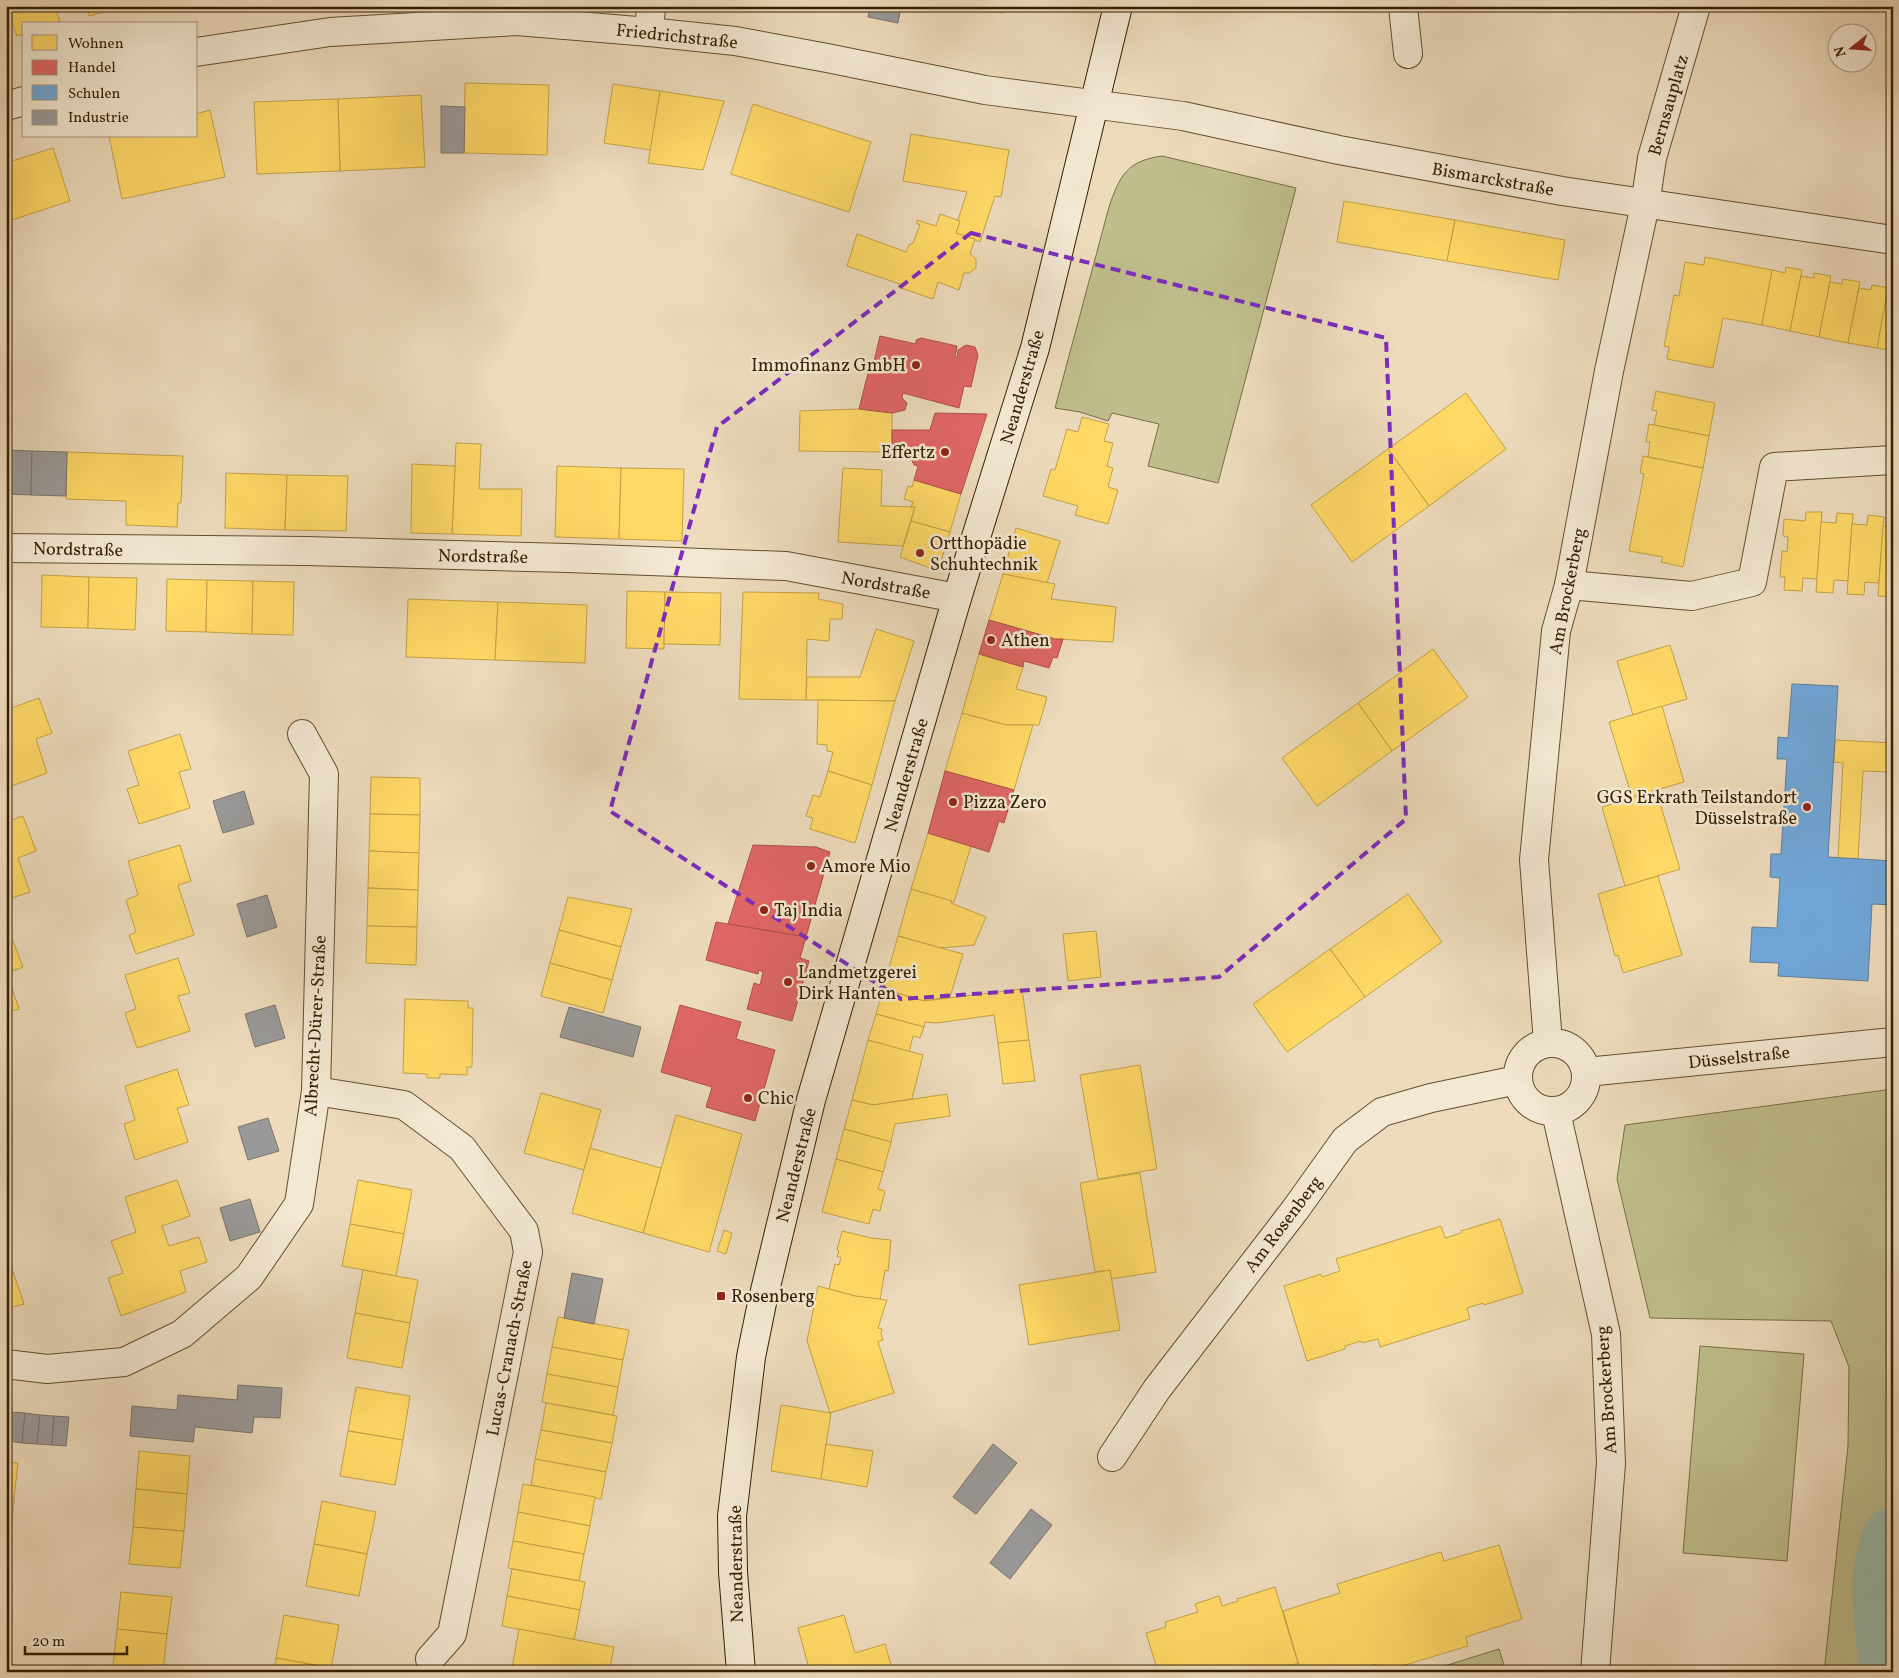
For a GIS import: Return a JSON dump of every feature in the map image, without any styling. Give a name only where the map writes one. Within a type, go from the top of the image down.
[{"type":"street","name":"Neanderstraße","points":[[741,1672],[733,1572],[732,1516],[751,1358],[762,1303],[812,1100],[957,598],[1035,348],[1118,6]]},
{"type":"street","points":[[1402,6],[1408,54]]},
{"type":"street","name":"Bernsauplatz","points":[[1645,205],[1652,158],[1696,6]]},
{"type":"street","name":"Friedrichstraße","points":[[198,52],[330,32],[517,21],[650,19],[735,41],[985,90],[1095,105]]},
{"type":"street","points":[[6,106],[22,102]]},
{"type":"street","name":"Bismarckstraße","points":[[1095,105],[1183,116],[1388,159],[1645,205],[1893,240]]},
{"type":"street","name":"Am Brockerberg","points":[[1548,1043],[1534,860],[1556,631],[1570,585],[1609,371],[1645,205]]},
{"type":"street","points":[[1570,585],[1692,596],[1752,582],[1774,467],[1893,460]]},
{"type":"street","name":"Nordstraße","points":[[6,548],[307,551],[786,566],[957,598]]},
{"type":"street","name":"Albrecht-Dürer-Straße","points":[[6,1364],[47,1369],[124,1362],[182,1334],[248,1277],[299,1204],[316,1091],[324,774],[302,734]]},
{"type":"street","name":"Düsselstraße","points":[[1586,1072],[1893,1042]]},
{"type":"street","points":[[1548,1043],[1564,1045],[1577,1053],[1583,1062],[1586,1072],[1586,1084],[1582,1094],[1571,1106],[1556,1112],[1534,1107],[1520,1091],[1517,1080],[1522,1060],[1529,1051],[1537,1046],[1548,1043]]},
{"type":"street","name":"Am Rosenberg","points":[[1112,1457],[1157,1389],[1345,1140],[1382,1112],[1430,1098],[1517,1080]]},
{"type":"street","name":"Lucas-Cranach-Straße","points":[[316,1091],[404,1105],[462,1148],[524,1232],[528,1252],[452,1634],[430,1659]]},
{"type":"street","name":"Am Brockerberg","points":[[1556,1112],[1606,1334],[1611,1463],[1595,1672]]},
{"type":"highlighted area","points":[[971,233],[1386,338],[1406,819],[1219,977],[901,999],[610,811],[717,427]]},
{"type":"shaded area","points":[[1162,156],[1296,188],[1218,483],[1148,466],[1159,424],[1112,413],[1108,421],[1080,412],[1055,408],[1109,207],[1117,186],[1126,171],[1133,166],[1150,158]]},
{"type":"shaded area","points":[[1893,1089],[1893,1672],[1824,1672],[1848,1446],[1849,1367],[1831,1321],[1650,1318],[1617,1179],[1625,1125]]},
{"type":"shaded area","points":[[1700,1346],[1804,1354],[1787,1561],[1683,1553]]},
{"type":"shaded area","points":[[1499,1649],[1506,1672],[1425,1672]]},
{"type":"building: Wohnen","points":[[6,6],[54,6],[60,21],[22,22],[22,35],[17,36]]},
{"type":"building: Wohnen","points":[[87,6],[126,6],[89,16]]},
{"type":"building: Wohnen","points":[[950,6],[1005,6],[1004,13],[950,8]]},
{"type":"building: Wohnen","points":[[465,83],[549,85],[547,155],[464,153]]},
{"type":"building: Wohnen","points":[[613,84],[660,91],[651,150],[604,143]]},
{"type":"building: Wohnen","points":[[660,91],[724,101],[703,170],[648,163]]},
{"type":"building: Wohnen","points":[[421,95],[425,167],[340,171],[338,99]]},
{"type":"building: Wohnen","points":[[338,99],[340,171],[257,174],[254,102]]},
{"type":"building: Wohnen","points":[[753,104],[871,142],[849,212],[731,174]]},
{"type":"building: Wohnen","points":[[210,110],[225,177],[122,199],[109,138],[198,138],[198,113]]},
{"type":"building: Wohnen","points":[[911,134],[1009,150],[1001,197],[995,196],[980,242],[956,233],[967,192],[903,181]]},
{"type":"building: Wohnen","points":[[53,148],[70,201],[6,222],[6,163]]},
{"type":"building: Wohnen","points":[[1344,201],[1455,220],[1447,261],[1337,242]]},
{"type":"building: Wohnen","points":[[940,214],[960,221],[956,233],[975,239],[970,254],[976,259],[976,268],[969,273],[964,273],[959,290],[938,282],[933,299],[898,287],[900,284],[847,266],[857,234],[906,252],[909,245],[913,243],[920,225],[917,224],[917,220],[936,226]]},
{"type":"building: Wohnen","points":[[1455,220],[1565,240],[1558,280],[1447,261]]},
{"type":"building: Wohnen","points":[[1705,257],[1772,270],[1762,325],[1723,318],[1713,368],[1667,359],[1669,347],[1664,346],[1674,295],[1679,296],[1685,262],[1704,265]]},
{"type":"building: Wohnen","points":[[1786,267],[1802,270],[1790,331],[1762,325],[1772,270],[1785,273]]},
{"type":"building: Wohnen","points":[[1814,273],[1831,276],[1819,337],[1790,331],[1801,276],[1814,278]]},
{"type":"building: Wohnen","points":[[1843,279],[1860,282],[1848,343],[1819,337],[1830,282],[1842,284]]},
{"type":"building: Wohnen","points":[[1872,285],[1889,288],[1877,348],[1848,343],[1859,288],[1871,290]]},
{"type":"building: Wohnen","points":[[1887,293],[1893,294],[1893,351],[1877,348]]},
{"type":"building: Wohnen","points":[[1656,391],[1715,403],[1709,436],[1654,425],[1657,411],[1652,410]]},
{"type":"building: Wohnen","points":[[1466,393],[1506,449],[1429,506],[1388,449]]},
{"type":"building: Wohnen","points":[[859,409],[892,413],[892,452],[799,451],[800,411]]},
{"type":"building: Wohnen","points":[[1082,417],[1109,424],[1104,441],[1113,443],[1107,466],[1113,468],[1108,487],[1118,490],[1108,524],[1075,515],[1078,506],[1043,496],[1051,469],[1055,470],[1067,429],[1078,432]]},
{"type":"building: Wohnen","points":[[1649,424],[1709,436],[1703,468],[1648,457],[1650,442],[1646,442]]},
{"type":"building: Wohnen","points":[[456,443],[481,444],[479,489],[522,489],[521,536],[452,534]]},
{"type":"building: Wohnen","points":[[1388,449],[1429,506],[1352,562],[1311,505]]},
{"type":"building: Wohnen","points":[[67,452],[183,456],[181,503],[178,503],[177,527],[126,525],[126,501],[66,499]]},
{"type":"building: Wohnen","points":[[1643,456],[1703,468],[1683,567],[1661,562],[1663,557],[1629,551],[1644,474],[1640,473]]},
{"type":"building: Wohnen","points":[[412,464],[455,466],[452,534],[411,533]]},
{"type":"building: Wohnen","points":[[557,466],[621,468],[619,539],[555,537]]},
{"type":"building: Wohnen","points":[[621,468],[684,469],[682,541],[619,539]]},
{"type":"building: Wohnen","points":[[843,468],[882,470],[881,506],[915,507],[903,546],[838,542]]},
{"type":"building: Wohnen","points":[[226,473],[287,475],[285,530],[225,528]]},
{"type":"building: Wohnen","points":[[287,475],[348,476],[346,531],[285,530]]},
{"type":"building: Wohnen","points":[[914,480],[961,494],[950,532],[911,521],[915,507],[911,507],[913,502],[904,499],[908,486],[912,487]]},
{"type":"building: Wohnen","points":[[1806,512],[1822,512],[1817,579],[1803,578],[1802,591],[1784,590],[1785,577],[1780,577],[1782,551],[1787,552],[1788,537],[1783,536],[1784,519],[1805,521]]},
{"type":"building: Wohnen","points":[[1837,513],[1853,514],[1848,581],[1834,580],[1833,593],[1816,592],[1821,522],[1836,523]]},
{"type":"building: Wohnen","points":[[1868,515],[1884,517],[1879,583],[1865,582],[1864,595],[1847,594],[1852,524],[1867,525]]},
{"type":"building: Wohnen","points":[[911,521],[950,532],[938,571],[900,557]]},
{"type":"building: Wohnen","points":[[1883,526],[1893,526],[1893,597],[1878,596]]},
{"type":"building: Wohnen","points":[[1016,528],[1060,541],[1047,583],[1003,574]]},
{"type":"building: Wohnen","points":[[1003,574],[1055,584],[1051,599],[1116,607],[1113,642],[1055,639],[989,620]]},
{"type":"building: Wohnen","points":[[42,575],[89,577],[88,628],[41,627]]},
{"type":"building: Wohnen","points":[[89,577],[137,578],[135,630],[88,628]]},
{"type":"building: Wohnen","points":[[167,579],[207,580],[206,632],[166,631]]},
{"type":"building: Wohnen","points":[[207,580],[253,581],[252,634],[206,632]]},
{"type":"building: Wohnen","points":[[253,581],[294,582],[293,635],[252,634]]},
{"type":"building: Wohnen","points":[[627,591],[665,592],[664,649],[626,648]]},
{"type":"building: Wohnen","points":[[665,592],[721,593],[720,645],[664,644]]},
{"type":"building: Wohnen","points":[[743,592],[819,593],[818,599],[843,604],[842,619],[830,619],[829,641],[807,639],[806,700],[739,699]]},
{"type":"building: Wohnen","points":[[408,599],[498,602],[495,660],[406,657]]},
{"type":"building: Wohnen","points":[[498,602],[587,605],[585,663],[495,660]]},
{"type":"building: Wohnen","points":[[876,629],[914,641],[895,701],[806,700],[807,677],[860,677]]},
{"type":"building: Wohnen","points":[[1670,645],[1687,699],[1633,715],[1617,661]]},
{"type":"building: Wohnen","points":[[1433,649],[1468,697],[1392,751],[1358,703]]},
{"type":"building: Wohnen","points":[[979,654],[1023,667],[1016,689],[1047,697],[1039,725],[1006,725],[962,713]]},
{"type":"building: Wohnen","points":[[39,698],[52,733],[36,739],[47,773],[6,788],[6,710]]},
{"type":"building: Wohnen","points":[[818,700],[895,701],[872,785],[828,771],[833,752],[827,751],[827,745],[817,744]]},
{"type":"building: Wohnen","points":[[1358,703],[1392,751],[1317,806],[1282,758]]},
{"type":"building: Wohnen","points":[[1662,706],[1684,782],[1632,797],[1609,722]]},
{"type":"building: Wohnen","points":[[962,713],[1006,725],[1033,725],[1014,790],[945,771]]},
{"type":"building: Wohnen","points":[[180,734],[191,769],[179,772],[190,808],[139,824],[127,789],[139,785],[128,751]]},
{"type":"building: Wohnen","points":[[1835,740],[1893,743],[1893,772],[1863,771],[1858,859],[1838,858],[1843,763],[1834,762]]},
{"type":"building: Wohnen","points":[[828,771],[872,785],[855,843],[810,829],[813,818],[806,816],[813,795],[820,797]]},
{"type":"building: Wohnen","points":[[371,777],[420,778],[420,815],[370,814]]},
{"type":"building: Wohnen","points":[[1656,790],[1680,869],[1625,886],[1602,807]]},
{"type":"building: Wohnen","points":[[370,814],[420,815],[419,853],[369,851]]},
{"type":"building: Wohnen","points":[[23,816],[36,851],[18,858],[30,892],[6,900],[6,822]]},
{"type":"building: Wohnen","points":[[928,833],[971,846],[954,902],[911,889]]},
{"type":"building: Wohnen","points":[[180,845],[191,881],[178,885],[194,935],[136,954],[129,935],[136,932],[126,900],[138,895],[128,861]]},
{"type":"building: Wohnen","points":[[369,851],[419,853],[418,890],[368,888]]},
{"type":"building: Wohnen","points":[[1658,876],[1682,955],[1623,973],[1618,955],[1615,956],[1598,894]]},
{"type":"building: Wohnen","points":[[368,888],[418,890],[417,927],[367,926]]},
{"type":"building: Wohnen","points":[[911,889],[952,901],[951,903],[986,917],[974,945],[940,948],[898,936]]},
{"type":"building: Wohnen","points":[[1408,894],[1442,942],[1365,997],[1330,949]]},
{"type":"building: Wohnen","points":[[568,897],[632,909],[621,947],[559,930]]},
{"type":"building: Wohnen","points":[[367,926],[417,927],[416,965],[366,963]]},
{"type":"building: Wohnen","points":[[559,930],[621,947],[612,980],[550,963]]},
{"type":"building: Wohnen","points":[[1096,931],[1101,977],[1068,981],[1063,934]]},
{"type":"building: Wohnen","points":[[10,933],[23,967],[7,973],[19,1009],[6,1013],[6,934]]},
{"type":"building: Wohnen","points":[[898,936],[963,954],[950,997],[924,1001],[883,989]]},
{"type":"building: Wohnen","points":[[1330,949],[1365,997],[1287,1052],[1253,1004]]},
{"type":"building: Wohnen","points":[[178,958],[190,993],[178,996],[190,1031],[137,1048],[125,1013],[136,1009],[125,975]]},
{"type":"building: Wohnen","points":[[550,963],[612,980],[603,1013],[541,996]]},
{"type":"building: Wohnen","points":[[883,989],[924,1001],[1022,989],[1029,1040],[998,1043],[994,1015],[937,1023],[925,1022],[924,1027],[876,1014]]},
{"type":"building: Wohnen","points":[[405,999],[468,1001],[468,1008],[473,1008],[472,1067],[467,1067],[467,1075],[440,1074],[440,1078],[427,1078],[427,1074],[403,1073]]},
{"type":"building: Wohnen","points":[[876,1014],[924,1027],[920,1038],[913,1036],[909,1052],[868,1040]]},
{"type":"building: Wohnen","points":[[868,1040],[923,1055],[912,1099],[873,1105],[852,1100]]},
{"type":"building: Wohnen","points":[[1029,1040],[1035,1081],[1003,1084],[998,1043]]},
{"type":"building: Wohnen","points":[[1140,1065],[1157,1169],[1098,1179],[1080,1075]]},
{"type":"building: Wohnen","points":[[177,1069],[189,1105],[177,1108],[188,1142],[135,1160],[124,1124],[135,1120],[125,1086]]},
{"type":"building: Wohnen","points":[[541,1093],[601,1110],[584,1170],[524,1153]]},
{"type":"building: Wohnen","points":[[947,1094],[950,1116],[895,1124],[891,1142],[844,1129],[852,1100],[873,1105]]},
{"type":"building: Wohnen","points":[[676,1115],[742,1134],[709,1252],[643,1233]]},
{"type":"building: Wohnen","points":[[844,1129],[891,1142],[883,1172],[836,1159]]},
{"type":"building: Wohnen","points":[[590,1148],[661,1168],[643,1233],[572,1213]]},
{"type":"building: Wohnen","points":[[836,1159],[883,1172],[878,1189],[885,1191],[880,1211],[873,1209],[869,1224],[822,1212]]},
{"type":"building: Wohnen","points":[[1140,1173],[1156,1272],[1111,1279],[1110,1270],[1095,1272],[1080,1183]]},
{"type":"building: Wohnen","points":[[177,1180],[190,1216],[162,1226],[169,1246],[199,1237],[207,1262],[180,1271],[186,1292],[121,1316],[108,1278],[123,1273],[111,1241],[136,1232],[125,1197]]},
{"type":"building: Wohnen","points":[[358,1180],[412,1190],[404,1234],[350,1224]]},
{"type":"building: Wohnen","points":[[1500,1219],[1523,1293],[1484,1305],[1483,1303],[1467,1308],[1470,1319],[1380,1347],[1378,1339],[1362,1343],[1361,1341],[1345,1346],[1345,1349],[1307,1361],[1284,1286],[1321,1274],[1322,1277],[1340,1271],[1336,1259],[1441,1226],[1445,1238]]},
{"type":"building: Wohnen","points":[[350,1224],[404,1234],[396,1276],[342,1266]]},
{"type":"building: Wohnen","points":[[724,1230],[732,1233],[726,1254],[717,1251]]},
{"type":"building: Wohnen","points":[[842,1231],[871,1238],[891,1240],[888,1271],[885,1270],[880,1300],[829,1289],[835,1264],[839,1265],[841,1257],[837,1257],[839,1251],[837,1250]]},
{"type":"building: Wohnen","points":[[11,1266],[24,1304],[6,1309],[6,1267]]},
{"type":"building: Wohnen","points":[[363,1270],[418,1280],[410,1323],[355,1313]]},
{"type":"building: Wohnen","points":[[1110,1270],[1120,1330],[1029,1345],[1019,1285]]},
{"type":"building: Wohnen","points":[[818,1286],[855,1296],[887,1300],[878,1328],[882,1329],[883,1340],[878,1342],[894,1393],[830,1413],[807,1341]]},
{"type":"building: Wohnen","points":[[355,1313],[410,1323],[402,1368],[347,1358]]},
{"type":"building: Wohnen","points":[[558,1317],[629,1330],[623,1360],[552,1347]]},
{"type":"building: Wohnen","points":[[552,1347],[623,1360],[618,1387],[547,1374]]},
{"type":"building: Wohnen","points":[[547,1374],[618,1387],[613,1415],[542,1402]]},
{"type":"building: Wohnen","points":[[356,1387],[410,1396],[403,1440],[348,1431]]},
{"type":"building: Wohnen","points":[[546,1403],[617,1416],[612,1443],[541,1430]]},
{"type":"building: Wohnen","points":[[781,1405],[831,1413],[821,1479],[771,1471]]},
{"type":"building: Wohnen","points":[[541,1430],[612,1443],[606,1472],[535,1459]]},
{"type":"building: Wohnen","points":[[348,1431],[403,1440],[395,1485],[340,1476]]},
{"type":"building: Wohnen","points":[[826,1444],[873,1451],[867,1487],[821,1479]]},
{"type":"building: Wohnen","points":[[139,1451],[190,1456],[187,1494],[136,1489]]},
{"type":"building: Wohnen","points":[[535,1459],[606,1472],[601,1499],[531,1485]]},
{"type":"building: Wohnen","points":[[6,1462],[18,1463],[14,1499],[6,1499]]},
{"type":"building: Wohnen","points":[[523,1484],[595,1497],[590,1526],[518,1512]]},
{"type":"building: Wohnen","points":[[136,1489],[187,1494],[184,1531],[133,1527]]},
{"type":"building: Wohnen","points":[[6,1499],[14,1499],[11,1537],[6,1536]]},
{"type":"building: Wohnen","points":[[322,1501],[376,1512],[367,1554],[314,1544]]},
{"type":"building: Wohnen","points":[[518,1512],[590,1526],[584,1554],[513,1541]]},
{"type":"building: Wohnen","points":[[133,1527],[184,1531],[180,1568],[129,1564]]},
{"type":"building: Wohnen","points":[[6,1536],[11,1537],[7,1574],[6,1573]]},
{"type":"building: Wohnen","points":[[513,1541],[584,1554],[579,1581],[508,1568]]},
{"type":"building: Wohnen","points":[[314,1544],[367,1554],[359,1596],[306,1586]]},
{"type":"building: Wohnen","points":[[1499,1545],[1522,1619],[1466,1637],[1468,1646],[1382,1672],[1378,1672],[1376,1664],[1352,1672],[1301,1672],[1283,1611],[1340,1593],[1337,1584],[1441,1552],[1444,1561]]},
{"type":"building: Wohnen","points":[[512,1569],[585,1582],[580,1610],[507,1596]]},
{"type":"building: Wohnen","points":[[1275,1587],[1298,1663],[1269,1672],[1158,1672],[1146,1633],[1166,1627],[1165,1622],[1198,1612],[1195,1604],[1219,1596],[1222,1606],[1238,1601],[1237,1599]]},
{"type":"building: Wohnen","points":[[121,1592],[172,1597],[167,1634],[117,1629]]},
{"type":"building: Wohnen","points":[[507,1596],[580,1610],[574,1640],[502,1626]]},
{"type":"building: Wohnen","points":[[284,1615],[339,1625],[331,1668],[276,1658]]},
{"type":"building: Wohnen","points":[[844,1615],[855,1653],[885,1644],[893,1672],[810,1672],[798,1628]]},
{"type":"building: Wohnen","points":[[117,1629],[167,1634],[163,1672],[113,1667]]},
{"type":"building: Wohnen","points":[[519,1629],[614,1647],[610,1668],[634,1672],[506,1672],[506,1667],[512,1668]]},
{"type":"building: Wohnen","points":[[276,1658],[331,1668],[330,1672],[274,1672]]},
{"type":"building: Wohnen","points":[[113,1667],[161,1672],[112,1672]]},
{"type":"building: Handel","points":[[880,336],[916,344],[916,340],[921,338],[957,346],[955,357],[957,358],[958,350],[966,345],[975,347],[978,355],[971,387],[964,386],[959,408],[903,393],[902,398],[907,403],[905,410],[892,413],[859,409],[868,373],[872,370]]},
{"type":"building: Handel","points":[[935,413],[987,414],[961,494],[914,480],[918,466],[914,465],[912,461],[915,453],[892,452],[892,430],[930,430]]},
{"type":"building: Handel","points":[[989,620],[1055,639],[1063,639],[1057,658],[1053,657],[1049,668],[1024,661],[1023,667],[979,654]]},
{"type":"building: Handel","points":[[945,771],[1014,790],[1004,823],[999,821],[989,852],[928,833]]},
{"type":"building: Handel","points":[[753,845],[816,847],[830,852],[806,937],[728,924]]},
{"type":"building: Handel","points":[[716,922],[806,937],[800,958],[809,961],[792,1021],[747,1009],[754,983],[760,985],[763,972],[759,970],[758,974],[706,960]]},
{"type":"building: Handel","points":[[680,1005],[741,1022],[736,1039],[775,1050],[755,1121],[706,1107],[712,1087],[661,1072]]},
{"type":"building: Schulen","name":"GGS Erkrath Teilstandort Düsselstraße","points":[[1792,684],[1838,686],[1828,857],[1893,861],[1893,905],[1872,904],[1868,981],[1778,976],[1779,963],[1750,962],[1752,927],[1777,928],[1780,878],[1770,877],[1771,854],[1781,854],[1787,759],[1777,759],[1778,737],[1788,738]]},
{"type":"building: Industrie","points":[[870,6],[901,7],[898,23],[868,17]]},
{"type":"building: Industrie","points":[[441,106],[465,107],[464,153],[441,153]]},
{"type":"building: Industrie","points":[[6,450],[32,451],[31,495],[6,494]]},
{"type":"building: Industrie","points":[[32,451],[67,452],[66,496],[31,495]]},
{"type":"building: Industrie","points":[[244,791],[254,824],[223,833],[213,801]]},
{"type":"building: Industrie","points":[[267,895],[277,927],[247,937],[237,904]]},
{"type":"building: Industrie","points":[[275,1005],[285,1038],[255,1047],[245,1014]]},
{"type":"building: Industrie","points":[[569,1007],[641,1027],[633,1057],[560,1037]]},
{"type":"building: Industrie","points":[[268,1118],[279,1151],[248,1160],[238,1127]]},
{"type":"building: Industrie","points":[[250,1199],[260,1232],[230,1241],[220,1208]]},
{"type":"building: Industrie","points":[[572,1273],[603,1279],[594,1324],[564,1318]]},
{"type":"building: Industrie","points":[[238,1385],[282,1388],[280,1418],[254,1417],[252,1433],[195,1427],[193,1442],[130,1436],[132,1406],[177,1410],[178,1395],[237,1400]]},
{"type":"building: Industrie","points":[[6,1412],[11,1412],[8,1441],[6,1441]]},
{"type":"building: Industrie","points":[[11,1412],[25,1413],[22,1443],[8,1441]]},
{"type":"building: Industrie","points":[[25,1413],[40,1415],[37,1444],[22,1443]]},
{"type":"building: Industrie","points":[[40,1415],[54,1416],[52,1445],[37,1444]]},
{"type":"building: Industrie","points":[[54,1416],[69,1417],[66,1446],[52,1445]]},
{"type":"building: Industrie","points":[[993,1444],[1017,1463],[976,1514],[953,1497]]},
{"type":"building: Industrie","points":[[1031,1509],[1052,1525],[1010,1579],[990,1563]]},
{"type":"waterway","points":[[1890,1672],[1884,1621],[1883,1586],[1884,1568],[1893,1537]]},
{"type":"place","name":"Immofinanz GmbH","points":[[916,365]]},
{"type":"place","name":"Effertz","points":[[945,452]]},
{"type":"place","name":"Ortthopädie Schuhtechnik","points":[[920,553]]},
{"type":"place","name":"Athen","points":[[991,640]]},
{"type":"place","name":"Pizza Zero","points":[[953,802]]},
{"type":"place","name":"GGS Erkrath Teilstandort Düsselstraße","points":[[1807,807]]},
{"type":"place","name":"Amore Mio","points":[[811,866]]},
{"type":"place","name":"Taj India","points":[[764,910]]},
{"type":"place","name":"Landmetzgerei Dirk Hanten","points":[[788,982]]},
{"type":"place","name":"Chic","points":[[748,1098]]},
{"type":"place","name":"Rosenberg","points":[[721,1296]]}]
